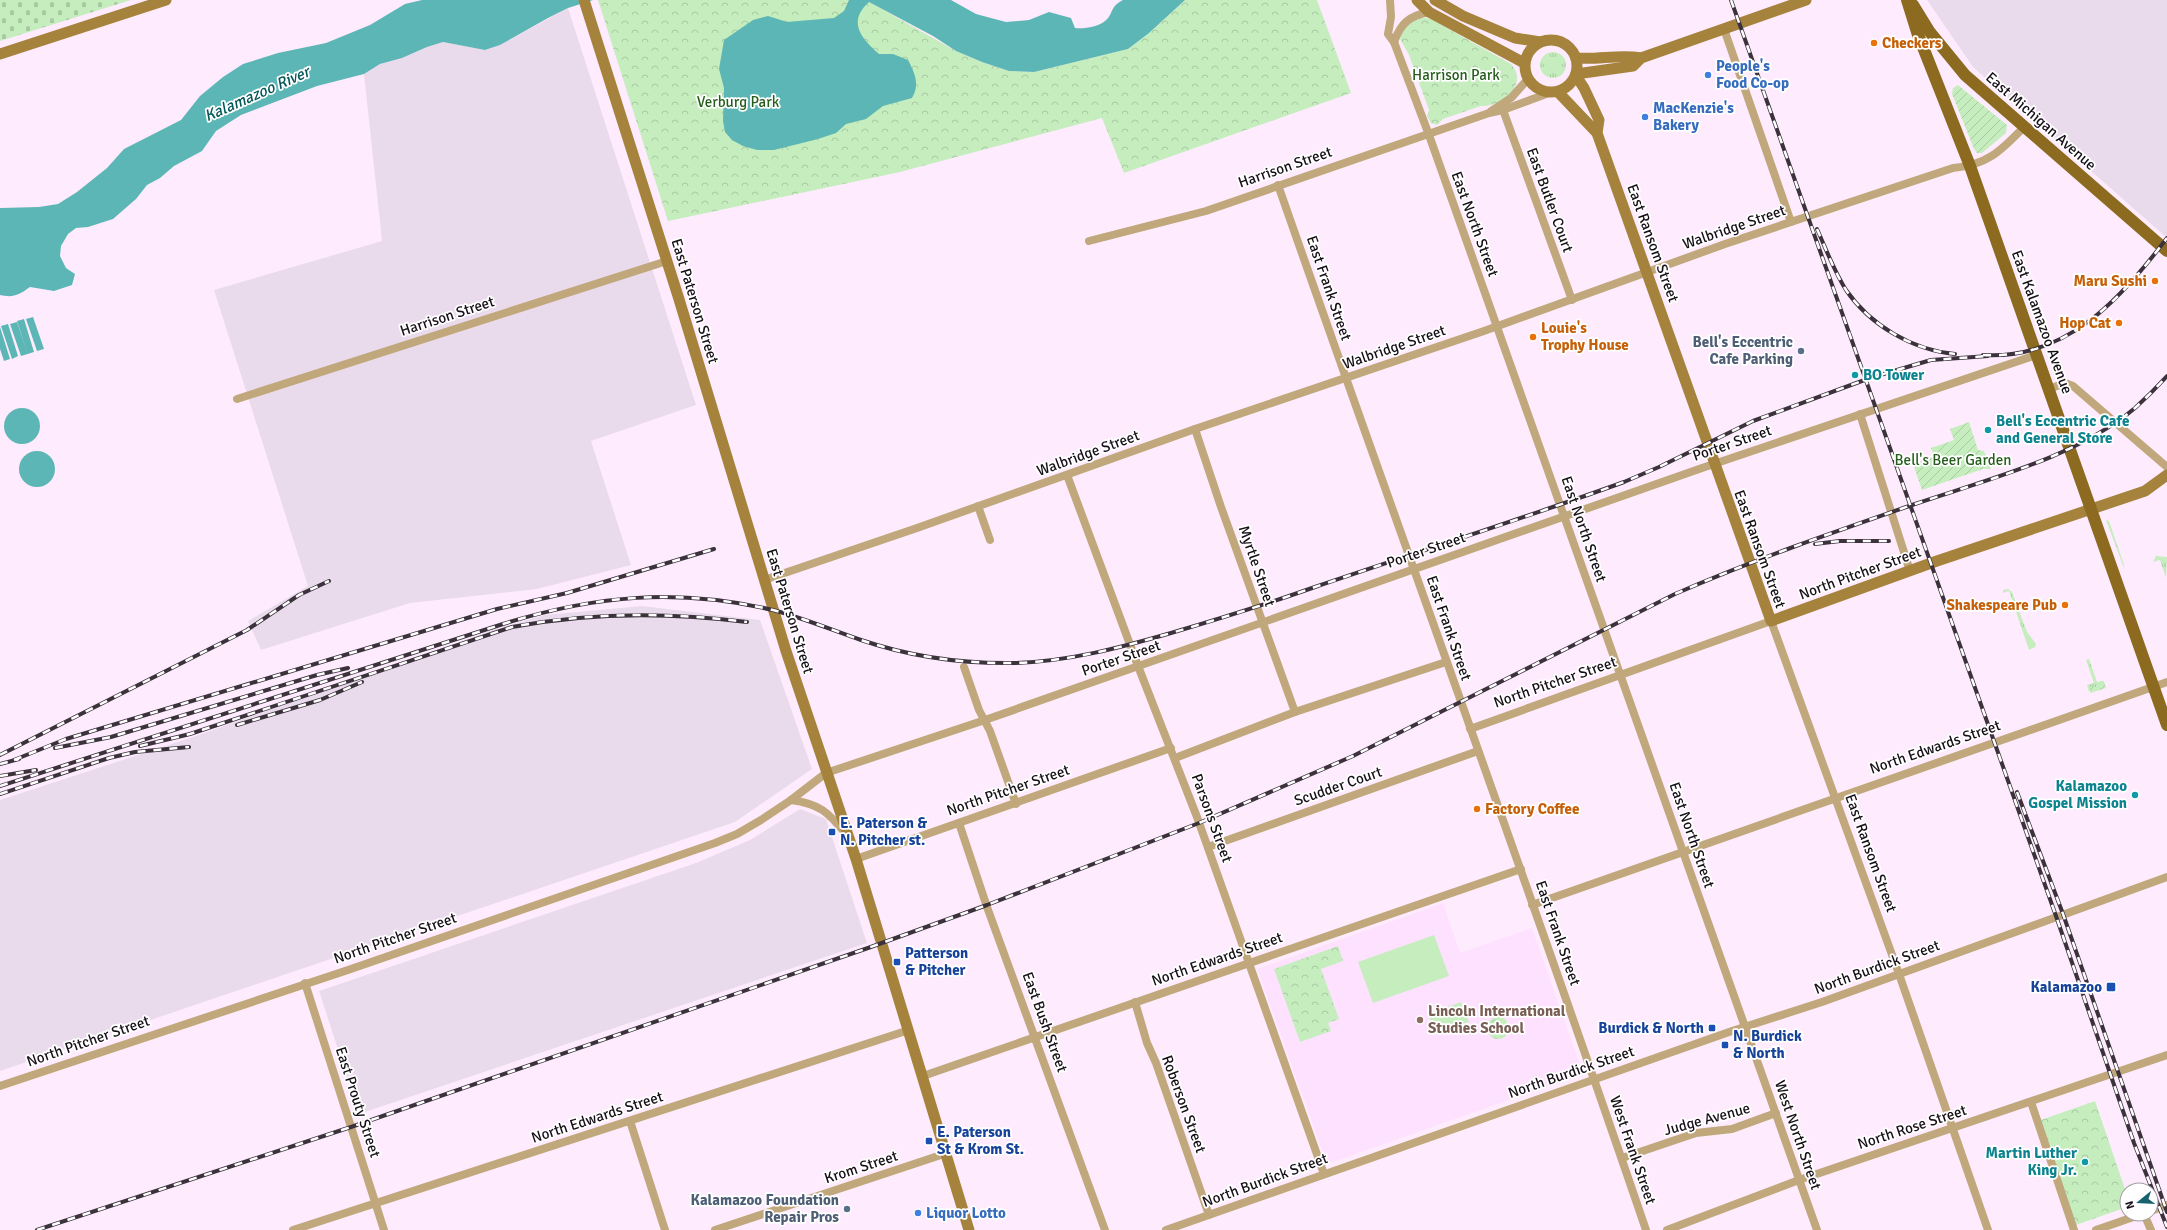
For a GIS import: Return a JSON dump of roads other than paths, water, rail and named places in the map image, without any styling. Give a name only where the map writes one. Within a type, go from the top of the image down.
[{"type":"main road","name":"East Kalamazoo Avenue","points":[[1907,0],[1919,37],[1970,166],[2167,724]]},
{"type":"main road","name":"East Michigan Avenue","points":[[1911,0],[1929,30],[1965,75],[2167,251]]},
{"type":"street","points":[[0,55],[166,0]]},
{"type":"street","name":"East Paterson Street","points":[[584,0],[667,261],[764,580],[826,773],[856,859],[969,1230]]},
{"type":"street","name":"East North Street","points":[[1390,0],[1391,17],[1388,34],[1394,42],[1429,135],[1745,1027]]},
{"type":"street","points":[[1417,0],[1429,12],[1524,63]]},
{"type":"street","points":[[1435,0],[1463,16],[1515,38],[1540,42]]},
{"type":"street","points":[[1576,75],[1633,66],[1642,58],[1806,0]]},
{"type":"street","points":[[1394,42],[1398,29],[1404,22],[1417,14],[1429,12]]},
{"type":"street","points":[[1724,29],[1791,222]]},
{"type":"street","points":[[1557,40],[1569,47],[1576,58],[1576,75],[1566,88],[1554,92],[1534,86],[1528,79],[1524,63],[1532,47],[1540,42],[1557,40]]},
{"type":"street","points":[[1576,58],[1592,59],[1625,55],[1642,58]]},
{"type":"street","name":"East Ransom Street","points":[[1576,75],[1584,88],[1599,120],[1597,133]]},
{"type":"street","name":"Harrison Street","points":[[1489,113],[1511,98],[1528,79]]},
{"type":"street","name":"Harrison Street","points":[[1089,241],[1206,211],[1278,185],[1554,92]]},
{"type":"street","name":"East Ransom Street","points":[[1554,92],[1597,133],[1714,465],[1836,797],[1988,1230]]},
{"type":"street","name":"East Butler Court","points":[[1503,110],[1572,300]]},
{"type":"street","name":"Walbridge Street","points":[[764,580],[1195,429],[1572,300],[1791,222],[1953,168],[1970,166],[1996,154],[2024,127]]},
{"type":"street","name":"East Frank Street","points":[[1278,185],[1446,662],[1521,868],[1532,904],[1594,1079]]},
{"type":"street","name":"Harrison Street","points":[[237,399],[667,261]]},
{"type":"street","name":"Porter Street","points":[[826,773],[985,720],[1564,516],[2036,355]]},
{"type":"street","points":[[2049,388],[2065,383],[2073,386],[2167,467]]},
{"type":"street","points":[[1860,414],[1910,571]]},
{"type":"street","name":"Myrtle Street","points":[[1195,429],[1295,712]]},
{"type":"street","name":"Parsons Street","points":[[1067,475],[1138,666],[1175,758],[1208,847],[1324,1174]]},
{"type":"street","name":"North Pitcher Street","points":[[1470,729],[1910,571],[2152,488],[2167,475]]},
{"type":"street","points":[[978,506],[990,540]]},
{"type":"street","points":[[1175,758],[1295,712],[1446,662]]},
{"type":"street","points":[[964,667],[1016,804]]},
{"type":"street","name":"North Edwards Street","points":[[1532,904],[2167,682]]},
{"type":"street","name":"North Pitcher Street","points":[[856,859],[1016,804],[1171,748]]},
{"type":"street","name":"Scudder Court","points":[[1208,847],[1478,751]]},
{"type":"street","name":"North Pitcher Street","points":[[0,1086],[708,845],[737,834],[791,800],[826,773]]},
{"type":"street","points":[[791,800],[809,802],[830,814],[848,837]]},
{"type":"street","name":"East Bush Street","points":[[960,823],[987,907],[1036,1037],[1105,1230]]},
{"type":"street","name":"North Edwards Street","points":[[923,1076],[1521,868]]},
{"type":"street","name":"North Burdick Street","points":[[1166,1230],[1594,1079],[1822,1002],[2167,877]]},
{"type":"street","name":"East Prouty Street","points":[[305,983],[384,1230]]},
{"type":"street","name":"Roberson Street","points":[[1135,1002],[1147,1043],[1156,1063],[1209,1215]]},
{"type":"street","name":"West North Street","points":[[1745,1027],[1817,1230]]},
{"type":"street","name":"North Edwards Street","points":[[294,1230],[909,1030]]},
{"type":"street","name":"North Rose Street","points":[[1667,1230],[1799,1180],[2167,1056]]},
{"type":"street","name":"West Frank Street","points":[[1594,1079],[1646,1230]]},
{"type":"street","points":[[2031,1102],[2074,1230]]},
{"type":"street","name":"Judge Avenue","points":[[1622,1158],[1696,1133],[1732,1129],[1776,1113]]},
{"type":"street","points":[[630,1121],[665,1230]]},
{"type":"street","name":"Krom Street","points":[[714,1230],[947,1154]]},
{"type":"street","points":[[2096,1230],[2120,1222]]},
{"type":"water","name":"Kalamazoo River","points":[[422,0],[593,0],[568,8],[500,45],[485,50],[443,42],[402,58],[380,64],[364,74],[317,86],[241,115],[216,131],[202,151],[174,166],[160,178],[147,185],[136,199],[113,219],[88,227],[76,228],[68,234],[61,246],[60,256],[66,268],[75,274],[72,285],[54,291],[30,287],[16,295],[0,295],[0,208],[39,207],[58,204],[77,192],[107,168],[124,149],[181,120],[200,96],[223,77],[243,64],[278,53],[326,43],[370,25],[405,4]]},
{"type":"water","points":[[849,0],[951,0],[976,14],[1006,22],[1029,20],[1049,12],[1071,18],[1075,28],[1087,28],[1102,23],[1110,16],[1116,5],[1123,0],[1185,0],[1149,33],[1128,49],[1034,72],[1009,71],[956,51],[933,36],[869,2],[862,9],[859,16],[859,30],[867,42],[879,54],[893,54],[908,60],[916,79],[916,88],[912,98],[883,106],[866,119],[846,124],[836,133],[774,150],[757,150],[743,146],[732,140],[725,132],[723,121],[724,88],[719,69],[724,40],[753,20],[768,16],[787,22],[834,18],[844,11]]},
{"type":"water","points":[[33,317],[44,349],[37,351],[26,319]]},
{"type":"water","points":[[24,319],[34,352],[21,356],[10,324],[17,322],[27,352],[17,321]]},
{"type":"water","points":[[8,324],[18,356],[12,359],[1,326]]},
{"type":"water","points":[[0,327],[10,359],[4,361],[0,349]]},
{"type":"water","points":[[26,408],[35,413],[39,419],[39,433],[35,439],[26,444],[18,444],[9,439],[5,433],[4,422],[9,413],[15,409]]},
{"type":"water","points":[[41,451],[50,456],[54,462],[54,476],[50,482],[41,487],[33,487],[24,482],[20,476],[19,465],[24,456],[30,452]]},
{"type":"railway","points":[[1731,0],[2056,916],[2134,1143],[2167,1227]]},
{"type":"railway","points":[[1817,229],[1834,268],[1846,290],[1867,314],[1893,334],[1908,341],[1939,352],[1955,354]]},
{"type":"railway","points":[[1983,355],[2013,354],[2040,347],[2066,336],[2089,321],[2131,283],[2167,238]]},
{"type":"railway","points":[[0,786],[503,624],[571,606],[604,601],[670,597],[738,603],[784,613],[880,646],[918,655],[957,661],[996,663],[1036,662],[1075,657],[1113,649],[1152,639],[1243,611],[1586,496],[1659,467],[1753,421],[1870,378],[1931,360],[1988,356]]},
{"type":"railway","points":[[37,1230],[351,1127],[868,948],[987,905],[1199,823],[1353,756],[1675,594],[1854,525],[2001,476],[2059,454],[2112,425],[2135,408],[2167,376]]},
{"type":"railway","points":[[1815,544],[1840,541],[1889,541]]},
{"type":"railway","points":[[14,760],[66,739],[497,609],[567,593],[714,549]]},
{"type":"railway","points":[[0,755],[247,630],[299,595],[329,581]]},
{"type":"railway","points":[[140,746],[190,734],[512,627],[571,618],[630,615],[688,616],[747,622]]},
{"type":"railway","points":[[55,748],[111,737],[317,675],[348,668]]},
{"type":"railway","points":[[237,725],[320,700],[362,682]]},
{"type":"railway","points":[[0,794],[109,758],[135,752],[189,747]]},
{"type":"railway","points":[[0,764],[19,759]]},
{"type":"railway","points":[[0,776],[36,770]]},
{"type":"railway","points":[[2017,792],[2063,914],[2167,1212]]},
{"type":"place","name":"Checkers","points":[[1874,43]]},
{"type":"place","name":"People's Food Co-op","points":[[1708,75]]},
{"type":"place","name":"MacKenzie's Bakery","points":[[1645,117]]},
{"type":"place","name":"Maru Sushi","points":[[2155,281]]},
{"type":"place","name":"Hop Cat","points":[[2119,323]]},
{"type":"place","name":"Louie's Trophy House","points":[[1533,337]]},
{"type":"place","name":"Bell's Eccentric Cafe Parking","points":[[1801,351]]},
{"type":"place","name":"BO Tower","points":[[1855,375]]},
{"type":"place","name":"Bell's Eccentric Cafe and General Store","points":[[1988,430]]},
{"type":"place","name":"Shakespeare Pub","points":[[2065,605]]},
{"type":"place","name":"Kalamazoo Gospel Mission","points":[[2135,795]]},
{"type":"place","name":"Factory Coffee","points":[[1477,809]]},
{"type":"place","name":"E. Paterson & N. Pitcher st.","points":[[832,832]]},
{"type":"place","name":"Patterson & Pitcher","points":[[897,962]]},
{"type":"place","name":"Kalamazoo","points":[[2111,987]]},
{"type":"place","name":"Lincoln International Studies School","points":[[1420,1020]]},
{"type":"place","name":"Burdick & North","points":[[1712,1028]]},
{"type":"place","name":"N. Burdick & North","points":[[1725,1045]]},
{"type":"place","name":"E. Paterson St & Krom St.","points":[[929,1141]]},
{"type":"place","name":"Martin Luther King Jr.","points":[[2085,1162]]},
{"type":"place","name":"Kalamazoo Foundation Repair Pros","points":[[847,1209]]},
{"type":"place","name":"Liquor Lotto","points":[[918,1213]]},
{"type":"park label","name":"Harrison Park","points":[[1456,75]]},
{"type":"park label","name":"Verburg Park","points":[[738,102]]},
{"type":"park label","name":"Bell's Beer Garden","points":[[1953,460]]}]
